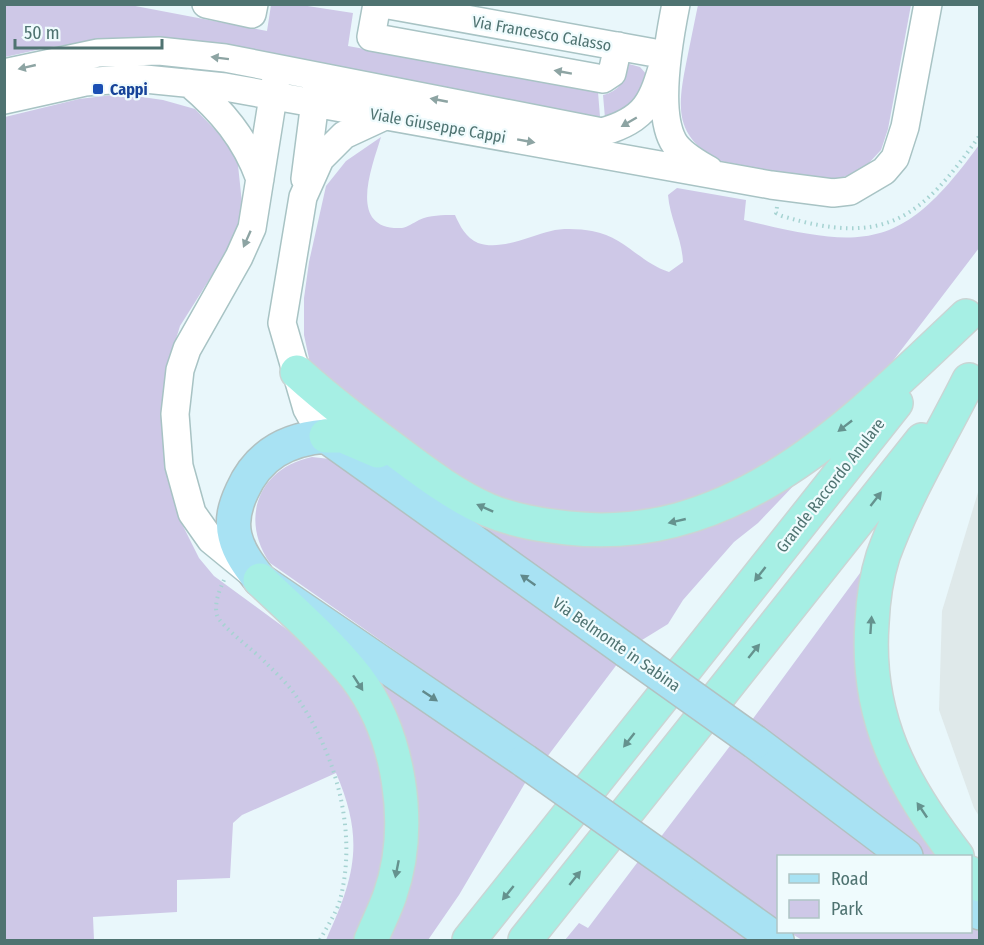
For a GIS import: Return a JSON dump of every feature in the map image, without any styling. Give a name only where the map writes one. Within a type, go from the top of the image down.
[{"type":"highway","points":[[326,436],[343,436],[357,441],[433,478],[489,511],[531,523],[607,530],[683,520],[726,505],[832,437],[879,398],[973,307]]},
{"type":"highway","name":"Grande Raccordo Anulare","points":[[470,940],[973,307]]},
{"type":"highway","points":[[297,372],[341,410],[433,478]]},
{"type":"highway","points":[[525,940],[974,374]]},
{"type":"highway","points":[[956,855],[916,800],[890,747],[875,694],[871,632],[877,580],[884,555],[913,490],[974,374]]},
{"type":"highway","points":[[260,580],[315,632],[356,678],[385,733],[393,759],[401,815],[399,856],[391,894],[371,940]]},
{"type":"main road","points":[[326,436],[309,438],[275,450],[263,458],[245,483],[234,510],[235,535],[244,558],[260,580],[525,761],[777,940]]},
{"type":"main road","name":"Via Belmonte in Sabina","points":[[326,436],[754,742],[905,855]]},
{"type":"street","points":[[206,4],[252,14],[254,4]]},
{"type":"street","points":[[377,4],[370,37],[603,79],[612,73],[618,46]]},
{"type":"street","name":"Via Francesco Calasso","points":[[383,4],[666,55]]},
{"type":"street","points":[[676,4],[666,55],[667,118],[673,142],[686,155],[713,173]]},
{"type":"street","name":"Viale Giuseppe Cappi","points":[[4,100],[85,82],[135,78],[189,83],[274,96],[771,185],[833,193],[850,191],[869,181],[884,171],[895,158],[900,145],[928,4]]},
{"type":"street","name":"Viale Giuseppe Cappi","points":[[4,73],[98,53],[159,51],[225,58],[602,132],[625,126],[642,114],[657,88],[666,55]]},
{"type":"street","points":[[260,580],[232,560],[203,531],[192,513],[179,466],[175,414],[180,370],[187,349],[248,238],[258,203],[277,68]]},
{"type":"street","points":[[303,197],[319,76]]},
{"type":"street","points":[[189,83],[219,109],[235,129],[247,147],[261,182]]},
{"type":"street","name":"Via Belmonte in Sabina","points":[[326,436],[310,417],[282,323],[303,197],[320,159],[344,135],[386,116]]},
{"type":"path","points":[[232,560],[218,595],[217,616],[226,628],[249,645],[295,694],[320,735],[338,792],[344,818],[345,874],[339,903],[320,940]]},
{"type":"shaded area","points":[[979,489],[979,816],[974,808],[939,710],[942,611]]},
{"type":"green space","points":[[5,5],[130,5],[267,31],[271,5],[301,5],[353,13],[348,46],[598,92],[600,117],[194,45],[113,40],[50,47],[5,57]]},
{"type":"green space","points":[[698,5],[911,5],[888,129],[881,150],[868,164],[847,176],[827,181],[720,161],[705,152],[687,132],[681,108],[683,80]]},
{"type":"green space","points":[[629,64],[640,67],[648,76],[634,106],[605,118],[603,95],[618,88],[626,75]]},
{"type":"green space","points":[[121,94],[163,100],[195,109],[229,144],[238,165],[242,203],[240,225],[231,245],[180,326],[168,365],[167,472],[181,522],[199,558],[214,576],[323,656],[377,737],[393,818],[363,940],[326,940],[344,897],[353,858],[351,819],[336,773],[242,815],[233,823],[230,878],[177,880],[177,912],[93,917],[94,940],[5,940],[5,117],[79,99]]},
{"type":"green space","points":[[381,137],[367,195],[368,208],[374,219],[385,226],[402,228],[427,217],[455,215],[470,238],[487,245],[515,242],[555,230],[592,231],[614,239],[658,268],[669,272],[683,262],[668,195],[677,188],[746,200],[744,220],[786,230],[821,236],[852,237],[878,234],[903,223],[927,206],[952,180],[979,145],[979,248],[892,362],[830,423],[784,458],[710,496],[658,512],[596,514],[535,509],[495,500],[352,408],[310,363],[304,335],[304,298],[309,262],[326,186],[346,161]]},
{"type":"green space","points":[[312,457],[339,460],[621,659],[547,757],[270,563],[261,546],[256,529],[256,513],[260,497],[267,484],[279,472],[294,463]]},
{"type":"green space","points":[[799,480],[758,523],[734,542],[683,600],[668,624],[642,640],[467,522],[468,516],[530,533]]},
{"type":"green space","points":[[874,554],[864,641],[943,855],[924,855],[752,720]]},
{"type":"green space","points":[[349,649],[528,778],[459,895],[428,940],[388,940],[409,881]]},
{"type":"green space","points":[[733,742],[883,855],[777,855],[777,923],[660,838]]},
{"type":"green space","points":[[640,859],[754,940],[565,940],[579,923],[588,928]]},
{"type":"green space","points":[[972,924],[979,932],[980,940],[802,940],[791,933],[972,933]]},
{"type":"place","name":"Cappi","points":[[98,89]]}]
